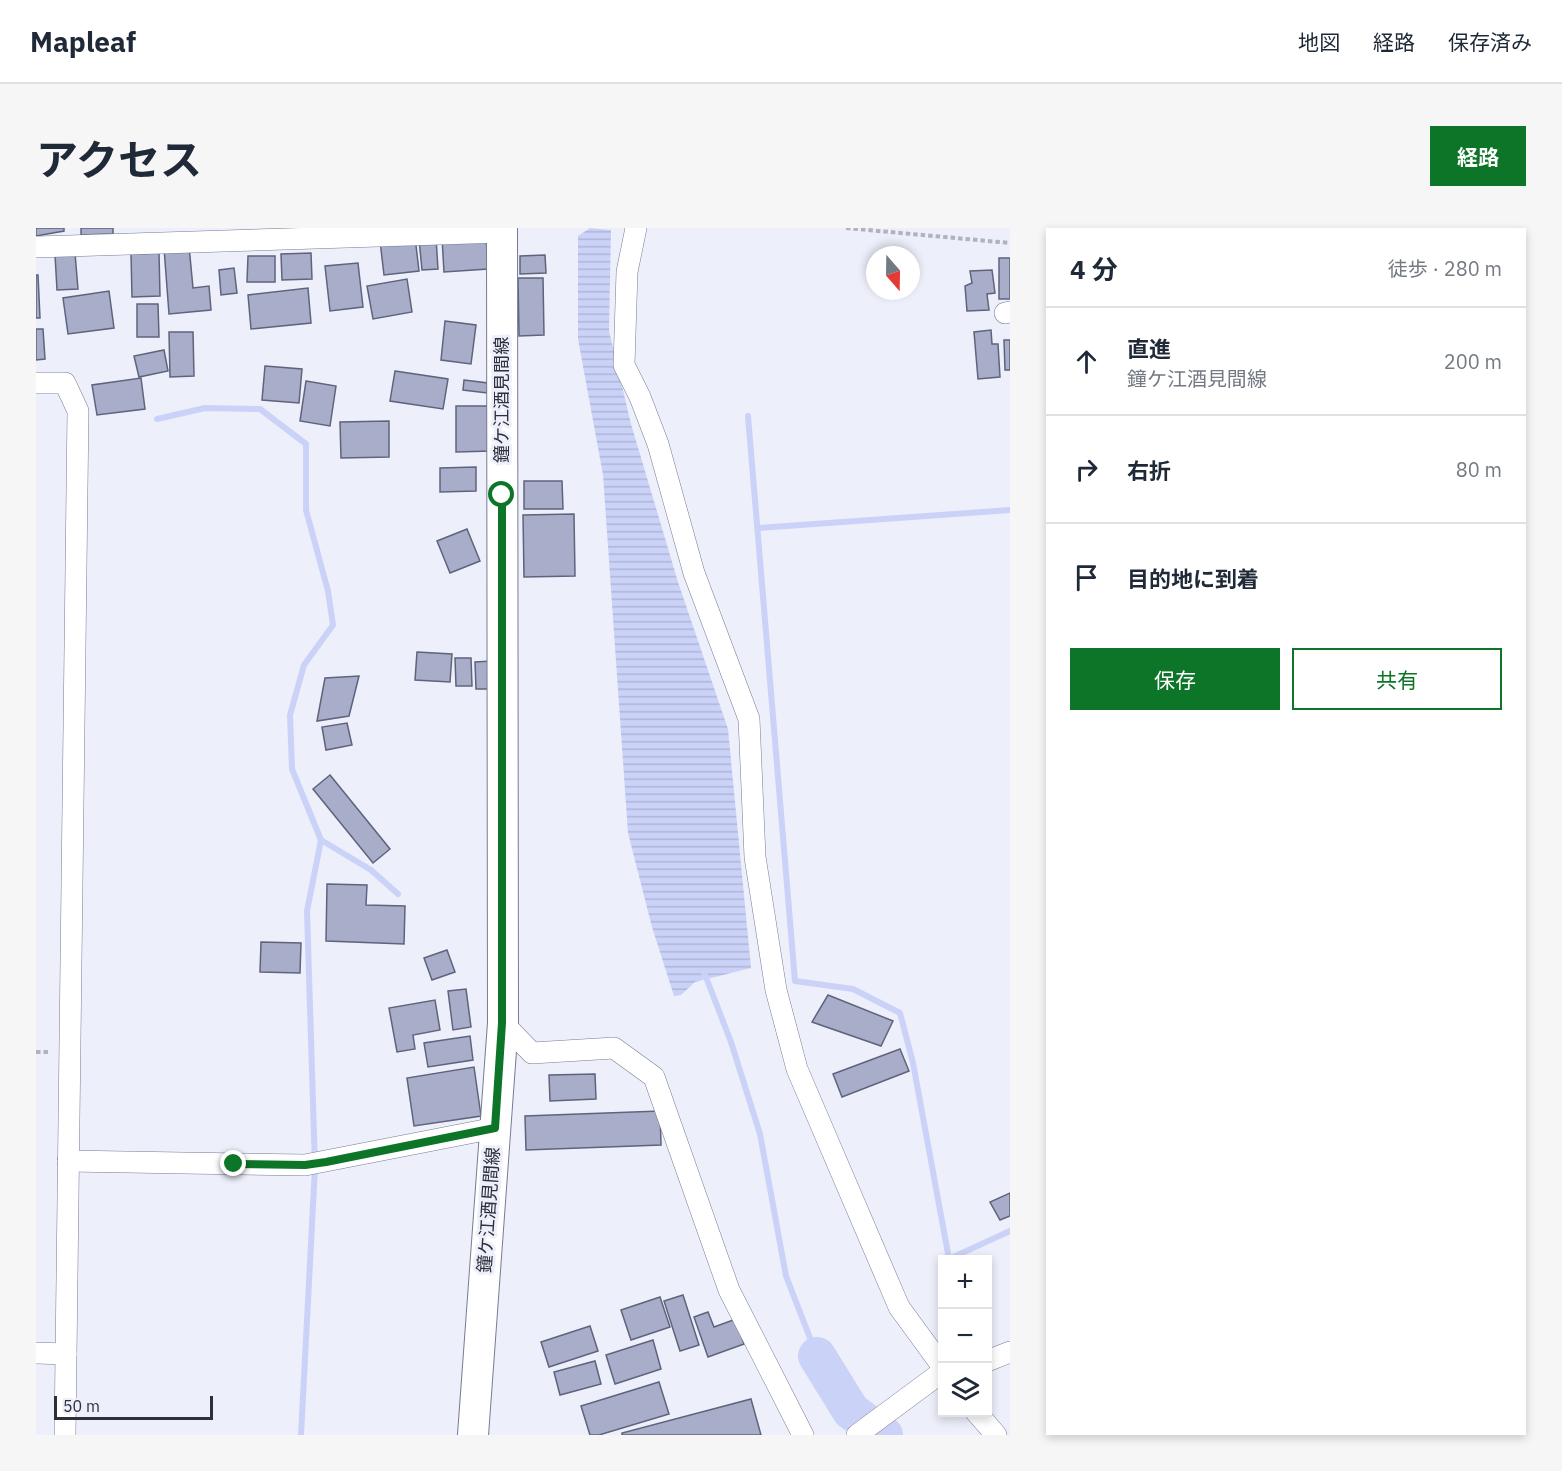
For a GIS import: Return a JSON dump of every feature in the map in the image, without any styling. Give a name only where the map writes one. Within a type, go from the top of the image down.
[{"type":"main road","name":"鐘ケ江酒見間線","points":[[473,1435],[502,1023],[502,230]]},
{"type":"street","points":[[636,228],[627,272],[624,365],[658,444],[694,573],[749,719],[755,857],[776,990],[797,1069],[899,1307],[938,1369]]},
{"type":"street","points":[[36,247],[502,230]]},
{"type":"street","points":[[36,383],[65,383],[78,411],[65,1435]]},
{"type":"street","points":[[502,1023],[532,1053],[614,1048],[654,1077],[729,1290],[803,1435]]},
{"type":"street","points":[[69,1161],[305,1165],[495,1128]]},
{"type":"street","points":[[992,1359],[1010,1352]]},
{"type":"street","points":[[36,1353],[66,1354]]},
{"type":"street","points":[[857,1435],[938,1374]]},
{"type":"street","points":[[980,1417],[996,1435]]},
{"type":"path","points":[[846,228],[1010,243]]},
{"type":"water","points":[[590,228],[611,230],[609,331],[631,424],[678,582],[728,729],[751,968],[695,982],[681,995],[674,996],[652,927],[628,833],[603,475],[578,339],[578,236]]},
{"type":"building","points":[[36,228],[64,228],[64,231],[36,236]]},
{"type":"building","points":[[81,228],[113,228],[113,234],[81,235]]},
{"type":"building","points":[[486,235],[488,269],[444,272],[442,238]]},
{"type":"building","points":[[415,237],[419,271],[384,275],[380,241]]},
{"type":"building","points":[[436,238],[438,269],[422,270],[419,239]]},
{"type":"building","points":[[189,246],[193,288],[209,286],[211,310],[169,314],[164,248]]},
{"type":"building","points":[[75,253],[78,289],[57,290],[55,255]]},
{"type":"building","points":[[159,253],[160,296],[132,297],[131,254]]},
{"type":"building","points":[[311,253],[312,279],[282,280],[281,254]]},
{"type":"building","points":[[545,255],[546,273],[520,274],[520,256]]},
{"type":"building","points":[[248,256],[275,256],[275,282],[247,282]]},
{"type":"building","points":[[999,258],[1010,258],[1010,299],[999,299]]},
{"type":"building","points":[[358,263],[363,307],[330,311],[325,266]]},
{"type":"building","points":[[234,268],[237,293],[221,295],[219,270]]},
{"type":"building","points":[[992,270],[995,293],[987,294],[989,310],[967,311],[965,286],[972,283],[970,271]]},
{"type":"building","points":[[36,275],[38,275],[40,318],[36,318]]},
{"type":"building","points":[[518,278],[543,278],[544,335],[519,336]]},
{"type":"building","points":[[407,279],[412,312],[373,319],[367,286]]},
{"type":"building","points":[[308,288],[311,323],[251,329],[248,295]]},
{"type":"building","points":[[109,291],[114,328],[68,334],[63,298]]},
{"type":"building","points":[[137,304],[158,304],[159,337],[137,337]]},
{"type":"building","points":[[445,321],[476,325],[471,364],[441,360]]},
{"type":"building","points":[[36,329],[43,329],[45,359],[36,360]]},
{"type":"building","points":[[991,330],[992,344],[998,344],[1000,377],[978,379],[974,332]]},
{"type":"building","points":[[169,332],[193,332],[194,376],[170,377]]},
{"type":"building","points":[[1004,340],[1010,340],[1010,370],[1005,370]]},
{"type":"building","points":[[164,350],[168,371],[139,377],[134,356]]},
{"type":"building","points":[[265,366],[302,369],[299,403],[262,400]]},
{"type":"building","points":[[395,371],[448,379],[443,409],[390,401]]},
{"type":"building","points":[[141,378],[145,409],[97,415],[92,385]]},
{"type":"building","points":[[464,380],[488,383],[487,393],[463,390]]},
{"type":"building","points":[[306,381],[336,386],[330,426],[300,421]]},
{"type":"building","points":[[456,406],[492,406],[492,451],[456,452]]},
{"type":"building","points":[[389,421],[389,457],[341,458],[340,422]]},
{"type":"building","points":[[476,467],[476,491],[440,492],[440,468]]},
{"type":"building","points":[[524,481],[562,481],[563,509],[524,509]]},
{"type":"building","points":[[574,514],[575,576],[524,577],[523,515]]},
{"type":"building","points":[[467,529],[480,561],[450,573],[437,541]]},
{"type":"building","points":[[417,652],[452,654],[450,682],[415,680]]},
{"type":"building","points":[[455,658],[471,658],[472,686],[456,686]]},
{"type":"building","points":[[492,661],[492,689],[476,689],[475,662]]},
{"type":"building","points":[[359,676],[349,716],[317,721],[325,678]]},
{"type":"building","points":[[347,723],[352,745],[326,750],[322,727]]},
{"type":"building","points":[[330,775],[390,849],[373,863],[313,789]]},
{"type":"building","points":[[327,884],[367,885],[366,905],[405,906],[404,944],[326,941]]},
{"type":"building","points":[[261,942],[301,943],[300,973],[260,972]]},
{"type":"building","points":[[447,950],[455,972],[432,980],[424,958]]},
{"type":"building","points":[[466,989],[471,1027],[453,1030],[448,991]]},
{"type":"building","points":[[828,995],[893,1021],[881,1046],[812,1022]]},
{"type":"building","points":[[435,1000],[440,1030],[413,1035],[415,1049],[397,1052],[389,1008]]},
{"type":"building","points":[[470,1036],[473,1060],[428,1067],[424,1043]]},
{"type":"building","points":[[900,1049],[909,1071],[842,1097],[833,1074]]},
{"type":"building","points":[[474,1067],[481,1116],[414,1126],[407,1078]]},
{"type":"building","points":[[595,1074],[596,1099],[550,1101],[549,1075]]},
{"type":"building","points":[[660,1111],[661,1145],[526,1150],[525,1116]]},
{"type":"building","points":[[1010,1193],[1010,1216],[1000,1220],[990,1202]]},
{"type":"building","points":[[683,1295],[699,1345],[680,1351],[664,1301]]},
{"type":"building","points":[[660,1297],[670,1327],[631,1340],[621,1310]]},
{"type":"building","points":[[708,1312],[714,1327],[736,1319],[744,1344],[708,1357],[694,1317]]},
{"type":"building","points":[[590,1326],[598,1351],[549,1367],[541,1342]]},
{"type":"building","points":[[653,1340],[661,1369],[615,1384],[606,1355]]},
{"type":"building","points":[[595,1361],[601,1384],[560,1395],[554,1372]]},
{"type":"building","points":[[659,1382],[669,1414],[599,1435],[590,1435],[581,1406]]},
{"type":"building","points":[[751,1399],[761,1435],[622,1435],[622,1433]]},
{"type":"waterway","points":[[157,419],[205,408],[260,409],[306,444],[306,510],[328,591],[333,625],[304,665],[290,715],[292,769],[321,840],[371,870],[398,894]]},
{"type":"waterway","points":[[748,416],[795,981],[853,989],[900,1013],[913,1063],[949,1259],[1010,1231]]},
{"type":"waterway","points":[[758,528],[1010,510]]},
{"type":"waterway","points":[[301,1435],[315,1167],[307,911],[321,840]]},
{"type":"waterway","points":[[704,972],[731,1042],[760,1134],[786,1276],[817,1356]]},
{"type":"waterway","points":[[817,1356],[851,1411],[884,1435]]},
{"type":"route","points":[[234,1164],[305,1165],[495,1128],[502,1023],[502,495]]}]
